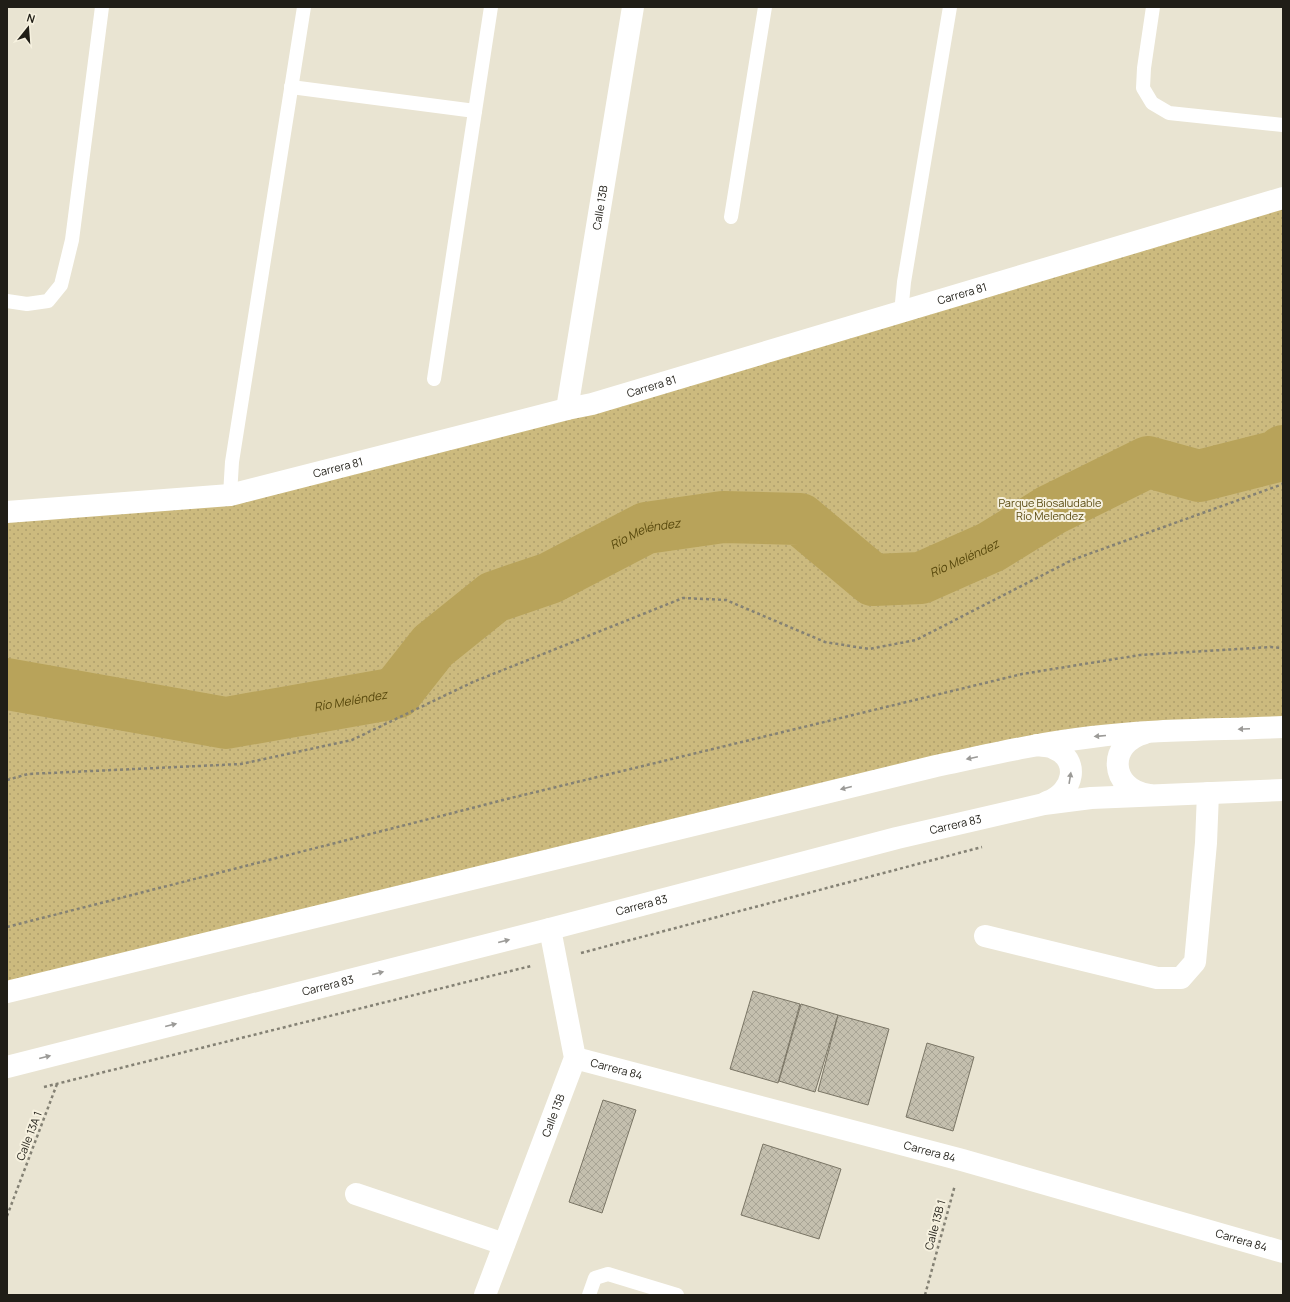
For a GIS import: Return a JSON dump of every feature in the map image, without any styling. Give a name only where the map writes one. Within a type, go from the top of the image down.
[{"type":"street","name":"Calle 13B","points":[[567,409],[633,7]]},
{"type":"street","name":"Carrera 81","points":[[7,512],[230,495],[567,409],[592,404],[1283,198]]},
{"type":"street","points":[[7,992],[936,766],[1035,745],[1092,737],[1150,732],[1283,727]]},
{"type":"street","points":[[1150,732],[1130,739],[1123,747],[1119,757],[1118,767],[1121,778],[1127,786],[1136,792],[1150,796]]},
{"type":"street","points":[[1035,745],[1053,748],[1061,753],[1068,760],[1071,769],[1071,778],[1068,788],[1062,795],[1044,804]]},
{"type":"street","name":"Carrera 83","points":[[7,1067],[550,929],[897,838],[1044,804],[1091,798],[1283,790]]},
{"type":"street","points":[[985,936],[1157,978],[1181,978],[1194,962],[1206,843],[1208,793]]},
{"type":"street","points":[[550,929],[575,1058]]},
{"type":"street","name":"Calle 13B","points":[[485,1295],[575,1058]]},
{"type":"street","name":"Carrera 84","points":[[575,1058],[962,1160],[1283,1252]]},
{"type":"street","points":[[356,1194],[504,1244]]},
{"type":"lane","points":[[7,301],[27,304],[48,301],[61,285],[72,240],[102,7]]},
{"type":"lane","points":[[230,495],[232,462],[304,7]]},
{"type":"lane","points":[[434,379],[491,7]]},
{"type":"lane","points":[[731,217],[765,7]]},
{"type":"lane","points":[[901,312],[904,282],[950,7]]},
{"type":"lane","points":[[1153,7],[1144,68],[1143,88],[1152,103],[1169,113],[1283,125]]},
{"type":"lane","points":[[291,87],[475,110]]},
{"type":"lane","points":[[589,1295],[595,1278],[608,1274],[677,1295]]},
{"type":"path","points":[[7,780],[28,774],[240,764],[352,740],[473,682],[682,598],[726,600],[825,642],[869,649],[916,640],[1072,560],[1283,484]]},
{"type":"path","points":[[7,927],[504,800],[1022,674],[1140,655],[1283,648]]},
{"type":"path","points":[[575,954],[983,847]]},
{"type":"path","points":[[43,1087],[537,964]]},
{"type":"path","name":"Calle 13A 1","points":[[7,1216],[57,1084]]},
{"type":"path","name":"Calle 13B 1","points":[[925,1295],[962,1160]]},
{"type":"green space","name":"Parque Biosaludable Río Melendez","points":[[1283,198],[1283,727],[1092,737],[7,992],[7,512],[230,495],[500,427]]},
{"type":"building","points":[[753,991],[800,1004],[778,1083],[730,1069]]},
{"type":"building","points":[[801,1004],[838,1015],[815,1092],[779,1081]]},
{"type":"building","points":[[838,1015],[889,1029],[868,1105],[818,1091]]},
{"type":"building","points":[[927,1043],[974,1057],[953,1131],[906,1117]]},
{"type":"building","points":[[603,1100],[636,1110],[602,1213],[569,1202]]},
{"type":"building","points":[[763,1144],[841,1169],[819,1239],[741,1215]]},
{"type":"waterway","name":"Río Meléndez","points":[[7,684],[226,723],[396,693],[433,646],[494,597],[550,578],[646,528],[723,517],[800,519],[873,580],[921,578],[991,547],[1051,510],[1148,462],[1199,476],[1278,456],[1283,451]]}]
